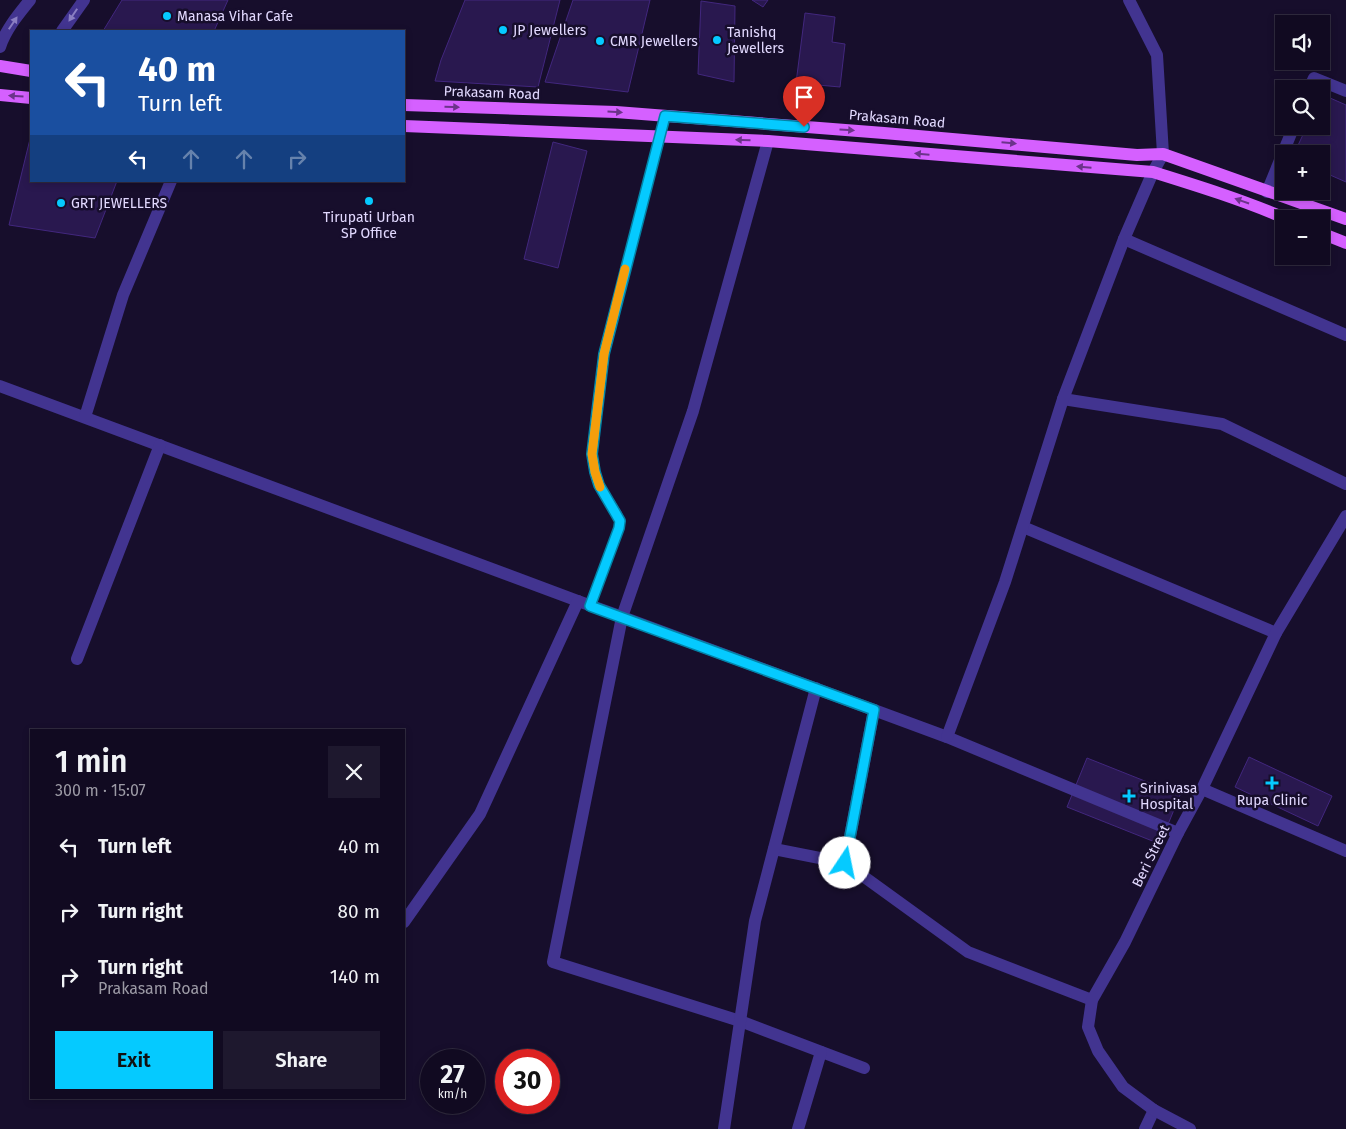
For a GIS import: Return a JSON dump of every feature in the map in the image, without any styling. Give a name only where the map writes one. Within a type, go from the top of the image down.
[{"type":"main road","points":[[0,66],[30,71]]},
{"type":"main road","points":[[0,95],[30,98]]},
{"type":"main road","name":"Prakasam Road","points":[[405,105],[616,112],[893,133],[1137,155],[1163,154],[1346,219]]},
{"type":"main road","points":[[405,126],[768,141],[1153,172],[1275,214]]},
{"type":"main road","points":[[1330,237],[1346,243]]},
{"type":"street","points":[[0,47],[14,20],[30,0]]},
{"type":"street","points":[[63,30],[84,0]]},
{"type":"street","points":[[947,737],[1005,582],[1063,399],[1124,239],[1153,172],[1163,154],[1157,55],[1128,0]]},
{"type":"street","points":[[1330,84],[1346,91]]},
{"type":"street","points":[[1267,192],[1290,135]]},
{"type":"street","points":[[768,141],[693,411],[622,616],[553,962],[740,1021],[864,1068]]},
{"type":"street","points":[[85,417],[123,295],[171,182]]},
{"type":"street","points":[[1124,239],[1346,335]]},
{"type":"street","points":[[0,386],[947,737],[1178,833]]},
{"type":"street","points":[[1063,399],[1222,424],[1346,484]]},
{"type":"street","points":[[77,659],[160,445]]},
{"type":"street","name":"Beri Street","points":[[1190,1129],[1154,1110],[1123,1087],[1098,1051],[1088,1028],[1092,1000],[1125,942],[1178,833],[1202,789],[1276,634],[1346,516]]},
{"type":"street","points":[[1023,527],[1276,634]]},
{"type":"street","points":[[405,921],[480,814],[578,601]]},
{"type":"street","points":[[724,1129],[755,921],[816,688]]},
{"type":"street","points":[[845,863],[874,710]]},
{"type":"street","points":[[1202,789],[1346,851]]},
{"type":"street","points":[[774,849],[845,863],[968,952],[1092,1000]]},
{"type":"street","points":[[798,1129],[821,1052]]},
{"type":"street","points":[[1145,1129],[1154,1110]]},
{"type":"lane","points":[[590,606],[620,521],[599,485],[592,454],[604,354],[665,116]]},
{"type":"building","name":"Manasa Vihar Cafe","points":[[122,0],[228,0],[214,30],[104,30]]},
{"type":"building","name":"JP Jewellers","points":[[465,0],[560,0],[538,87],[435,81],[441,60]]},
{"type":"building","name":"CMR Jewellers","points":[[573,0],[650,0],[628,92],[545,82]]},
{"type":"building","points":[[752,0],[768,0],[763,7]]},
{"type":"building","name":"Tanishq Jewellers","points":[[701,1],[735,6],[734,82],[698,74]]},
{"type":"building","points":[[805,13],[835,17],[832,42],[845,44],[840,87],[796,83]]},
{"type":"building","points":[[1330,98],[1346,105],[1346,182],[1330,175],[1330,145],[1298,145],[1303,135],[1330,135]]},
{"type":"building","name":"GRT JEWELLERS","points":[[30,139],[30,182],[117,182],[95,238],[9,225]]},
{"type":"building","points":[[553,142],[587,151],[558,268],[524,259]]},
{"type":"building","points":[[1249,757],[1332,796],[1318,826],[1235,787]]},
{"type":"building","points":[[1087,758],[1180,795],[1160,844],[1067,807]]},
{"type":"slow traffic","points":[[600,487],[592,454],[604,354],[625,269]]},
{"type":"place","name":"Manasa Vihar Cafe","points":[[167,16]]},
{"type":"place","name":"JP Jewellers","points":[[503,30]]},
{"type":"place","name":"Tanishq Jewellers","points":[[717,40]]},
{"type":"place","name":"CMR Jewellers","points":[[600,41]]},
{"type":"place","name":"Tirupati Urban SP Office","points":[[369,201]]},
{"type":"place","name":"GRT JEWELLERS","points":[[61,203]]},
{"type":"place","name":"Rupa Clinic","points":[[1272,783]]},
{"type":"place","name":"Srinivasa Hospital","points":[[1129,796]]},
{"type":"route","points":[[804,127],[665,116],[604,354],[592,454],[599,485],[620,521],[590,606],[622,616],[874,710],[845,863]]}]
